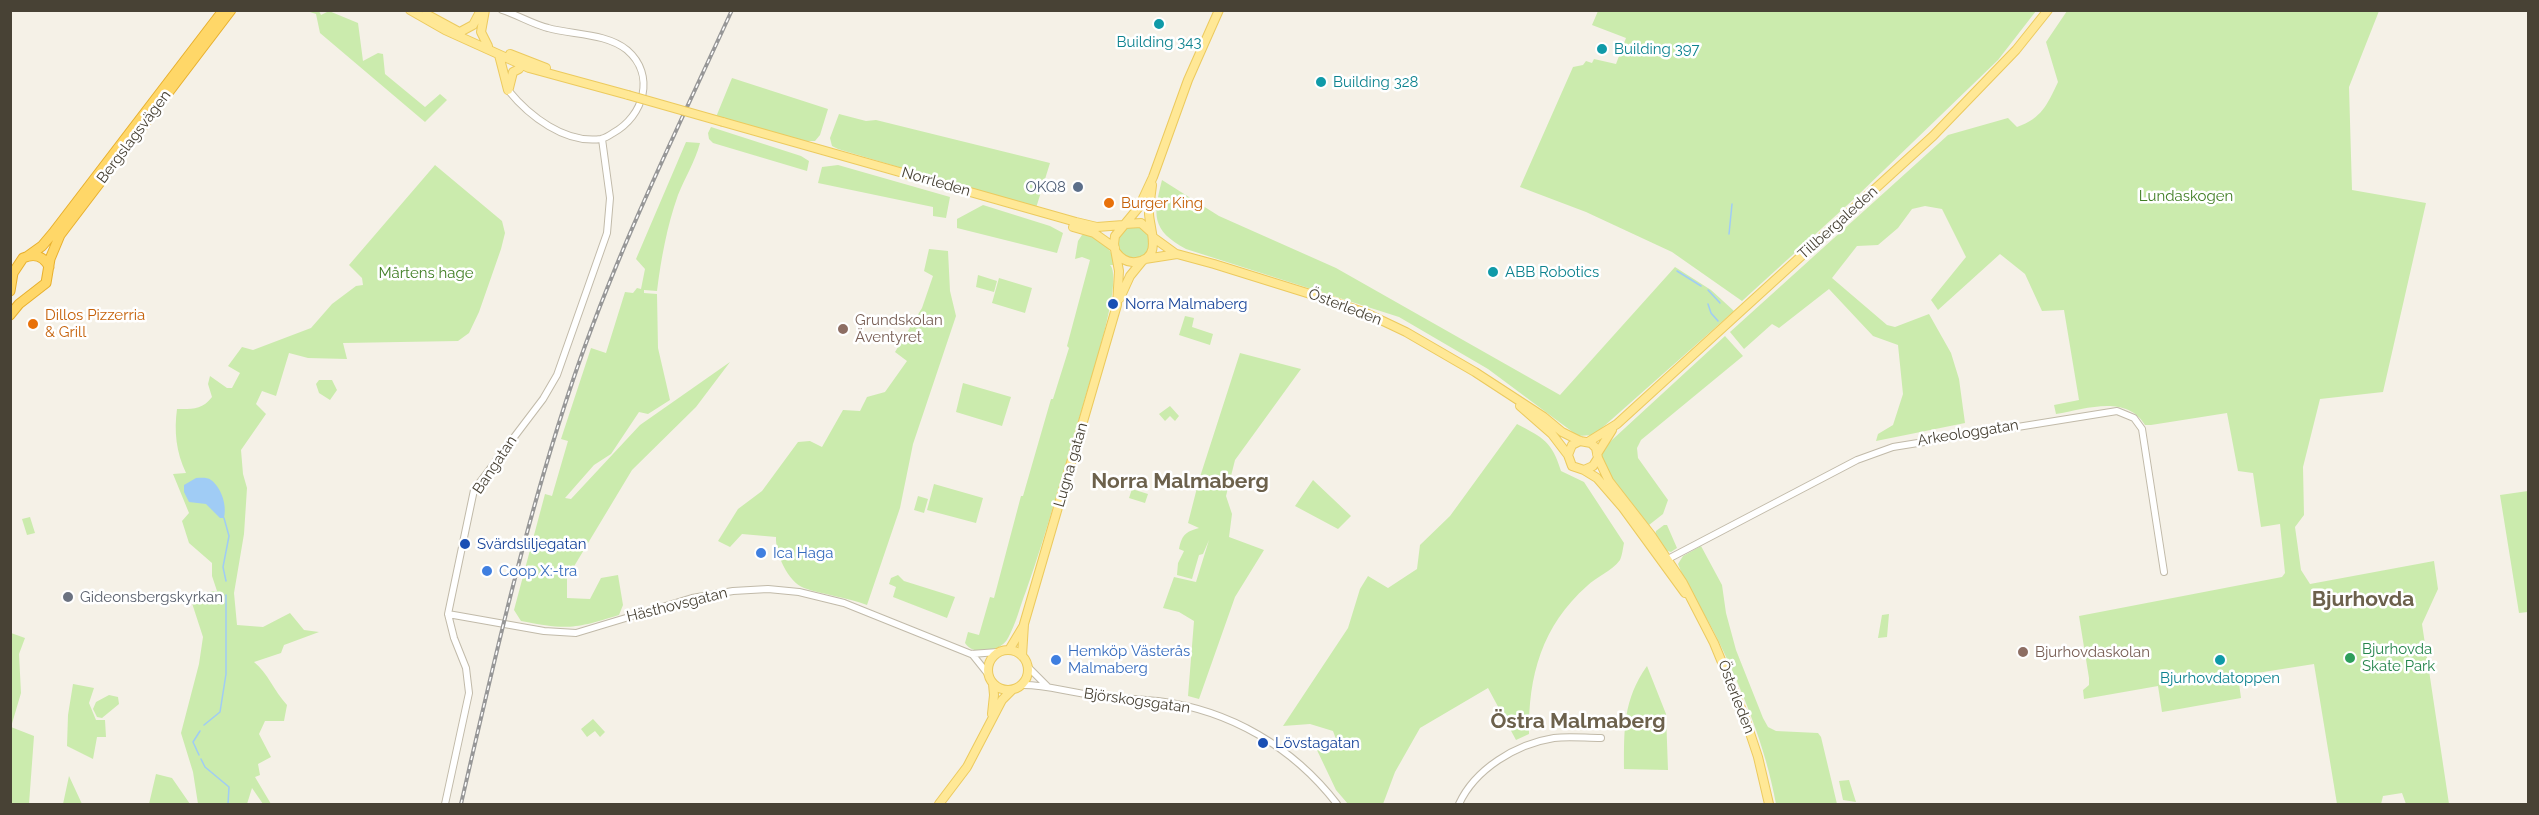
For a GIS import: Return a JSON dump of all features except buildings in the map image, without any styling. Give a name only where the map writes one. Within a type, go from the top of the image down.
[{"type":"highway","name":"Bergslagsvägen","points":[[28,256],[42,246],[53,233],[224,10]]},
{"type":"highway","name":"Bergslagsvägen","points":[[49,270],[53,249],[60,235],[231,10]]},
{"type":"highway","points":[[10,291],[17,264],[28,256],[42,258],[49,270],[46,283],[19,304],[10,315]]},
{"type":"highway","points":[[12,280],[23,292],[35,292]]},
{"type":"main road","name":"Norrleden","points":[[410,10],[445,30],[529,68],[1076,222],[1097,227],[1123,225]]},
{"type":"main road","name":"Norrleden","points":[[420,10],[488,46],[584,83]]},
{"type":"main road","points":[[460,32],[473,25],[483,10]]},
{"type":"main road","points":[[483,10],[481,32],[488,46]]},
{"type":"main road","points":[[1153,177],[1149,203],[1153,249],[1144,259],[1127,261],[1115,249],[1115,236],[1139,207],[1153,177],[1188,80],[1219,10]]},
{"type":"main road","name":"Tillbergaleden","points":[[1584,442],[1617,424],[1933,136],[2016,50],[2048,10]]},
{"type":"main road","points":[[499,55],[508,90]]},
{"type":"main road","points":[[508,90],[513,72],[519,69]]},
{"type":"main road","name":"Norrleden","points":[[750,130],[753,134],[806,150],[1085,230],[1101,238],[1115,249]]},
{"type":"main road","points":[[1123,225],[1141,223],[1153,236]]},
{"type":"main road","name":"Österleden","points":[[1153,236],[1177,254],[1308,292],[1366,313],[1442,352],[1544,417],[1562,432],[1584,442]]},
{"type":"main road","name":"Lugna gatan","points":[[1115,249],[1119,271],[1117,305]]},
{"type":"main road","name":"Österleden","points":[[1144,259],[1177,254]]},
{"type":"main road","name":"Lugna gatan","points":[[1009,650],[1024,624],[1117,305],[1130,276],[1144,259]]},
{"type":"main road","name":"Österleden","points":[[1500,390],[1552,434],[1568,455]]},
{"type":"main road","name":"Tillbergaleden","points":[[1598,456],[1617,424]]},
{"type":"main road","points":[[1584,442],[1596,448],[1598,456],[1593,466],[1584,470],[1572,466],[1568,455],[1572,445],[1584,442]]},
{"type":"main road","name":"Österleden","points":[[1598,456],[1610,481],[1665,561],[1678,586],[1688,596],[1714,643],[1734,688],[1758,757],[1769,804]]},
{"type":"main road","name":"Österleden","points":[[1584,470],[1597,478],[1665,561]]},
{"type":"main road","name":"Lugna gatan","points":[[1023,656],[1024,624]]},
{"type":"main road","points":[[939,804],[967,767],[1002,700],[1021,685],[1027,676],[1027,666],[1023,656],[1009,650],[998,652],[991,659],[988,674],[993,684],[994,695],[992,718]]},
{"type":"main road","points":[[993,684],[1001,689],[1012,690]]},
{"type":"street","points":[[502,10],[547,28],[607,40],[626,49],[640,68],[643,78],[643,95],[636,113],[624,127],[602,139],[575,137],[548,126],[517,101],[508,90]]},
{"type":"street","points":[[519,69],[529,68]]},
{"type":"street","name":"Bangatan","points":[[445,804],[469,687],[466,668],[454,638],[448,614],[474,490],[554,382],[606,233],[610,198],[602,139]]},
{"type":"street","name":"Arkeologgatan","points":[[1665,561],[1857,460],[1893,447],[2117,411],[2134,418],[2142,429],[2164,572]]},
{"type":"street","name":"Hästhovsgatan","points":[[448,614],[543,631],[576,633],[674,603],[733,591],[768,589],[799,592],[844,603],[972,654],[998,652]]},
{"type":"street","name":"Hästhovsgatan","points":[[972,654],[988,674]]},
{"type":"street","points":[[1027,666],[1048,687]]},
{"type":"street","name":"Björskogsgatan","points":[[1021,685],[1048,687],[1087,695],[1183,705],[1243,724],[1290,756],[1314,777],[1337,804]]},
{"type":"street","points":[[1459,804],[1467,788],[1478,775],[1499,760],[1516,752],[1556,738],[1600,738]]},
{"type":"green space","points":[[1598,10],[2036,11],[1998,60],[1855,198],[1742,301],[1672,252],[1586,212],[1520,187],[1573,67],[1583,65],[1586,61],[1592,63],[1594,59],[1616,64],[1626,38],[1592,25]]},
{"type":"green space","points":[[307,11],[319,11],[321,15],[329,11],[358,23],[363,61],[378,53],[383,54],[385,74],[425,107],[440,94],[447,100],[425,122],[320,33],[316,14]]},
{"type":"green space","name":"Lundaskogen","points":[[2067,11],[2379,11],[2349,87],[2352,190],[2426,203],[2383,392],[2320,399],[2303,467],[2304,515],[2295,527],[2301,570],[2310,584],[2434,561],[2438,589],[2422,624],[2449,804],[2406,804],[2402,793],[2383,796],[2381,804],[2337,804],[2314,664],[2238,676],[2241,698],[2162,712],[2158,686],[2084,699],[2083,690],[2089,685],[2089,678],[2079,616],[2282,577],[2285,573],[2280,524],[2261,527],[2253,473],[2238,471],[2227,413],[2151,425],[2145,425],[2137,415],[2116,407],[2092,407],[2056,414],[2054,405],[2079,400],[2064,310],[2042,311],[2025,274],[2000,254],[1938,310],[1931,300],[1966,257],[1942,209],[1925,206],[1912,209],[1898,228],[1878,245],[1857,246],[1832,278],[1887,325],[1895,327],[1929,314],[1951,353],[1959,379],[1965,423],[1876,441],[1878,434],[1893,425],[1903,394],[1898,345],[1873,336],[1829,289],[1779,328],[1772,324],[1744,349],[1730,332],[1948,135],[2008,118],[2017,127],[2038,115],[2047,104],[2058,82],[2046,42]]},
{"type":"green space","points":[[732,78],[828,109],[820,135],[815,141],[806,141],[716,117]]},
{"type":"green space","points":[[839,114],[866,121],[876,120],[1050,163],[1036,208],[838,149],[832,146],[830,138]]},
{"type":"green space","points":[[711,127],[801,156],[809,161],[807,171],[713,143],[708,133]]},
{"type":"green space","points":[[686,142],[700,143],[678,195],[671,219],[657,291],[644,290],[644,293],[657,294],[658,348],[670,400],[648,414],[639,412],[611,454],[594,465],[565,498],[571,499],[640,425],[730,362],[696,407],[632,470],[567,578],[567,598],[590,599],[601,578],[618,575],[623,605],[619,615],[570,627],[521,621],[514,610],[545,494],[552,496],[568,441],[561,439],[591,348],[606,353],[625,292],[633,293],[637,288],[641,289],[645,269],[636,259]]},
{"type":"green space","name":"Mårtens hage","points":[[435,165],[502,221],[505,233],[501,249],[479,312],[469,333],[458,341],[343,343],[347,359],[308,358],[289,353],[276,396],[262,391],[256,404],[266,414],[241,450],[247,488],[244,534],[234,593],[237,625],[263,627],[290,613],[304,630],[319,632],[284,645],[281,653],[254,662],[287,705],[284,721],[265,721],[259,734],[271,757],[258,764],[260,775],[255,777],[271,804],[263,804],[252,788],[247,804],[198,804],[193,772],[181,733],[199,664],[203,637],[189,594],[217,591],[212,576],[212,563],[189,543],[182,521],[189,513],[173,474],[186,473],[177,441],[177,409],[196,408],[212,397],[208,384],[210,376],[227,388],[232,388],[240,373],[228,366],[242,347],[253,350],[311,328],[332,304],[356,286],[363,285],[362,278],[349,265]]},
{"type":"green space","points":[[838,165],[950,197],[946,218],[933,216],[933,207],[818,183],[822,167]]},
{"type":"green space","points":[[1162,180],[1219,216],[1336,268],[1560,395],[1675,267],[1711,290],[1734,311],[1594,435],[1578,436],[1488,369],[1399,317],[1186,249],[1166,235],[1158,220],[1156,212]]},
{"type":"green space","points":[[983,205],[1050,226],[1063,233],[1057,253],[957,228],[957,219]]},
{"type":"green space","points":[[1134,225],[1146,230],[1151,242],[1146,254],[1134,259],[1122,254],[1117,242],[1122,230]]},
{"type":"green space","points":[[1088,234],[1106,246],[1116,265],[1110,265],[1113,274],[1113,289],[1099,353],[1042,544],[1013,627],[1005,643],[1000,647],[987,651],[975,650],[965,643],[968,632],[979,635],[990,597],[994,598],[1021,496],[1023,496],[1051,399],[1053,399],[1069,348],[1067,346],[1090,260],[1082,257],[1075,259],[1078,241],[1082,235]]},
{"type":"green space","points":[[929,249],[948,251],[950,291],[956,316],[913,444],[900,508],[867,605],[798,585],[784,566],[776,544],[776,537],[742,534],[730,547],[718,541],[738,509],[762,491],[798,442],[810,441],[822,447],[843,410],[860,411],[867,397],[885,392],[907,361],[895,352],[922,308],[933,276],[924,271]]},
{"type":"green space","points":[[978,275],[997,281],[994,292],[976,287]]},
{"type":"green space","points":[[999,278],[1032,288],[1025,313],[992,303]]},
{"type":"green space","points":[[1185,316],[1194,318],[1192,327],[1213,334],[1210,345],[1179,335]]},
{"type":"green space","points":[[1725,336],[1743,356],[1641,440],[1637,448],[1638,458],[1668,500],[1663,514],[1649,525],[1603,467],[1600,451]]},
{"type":"green space","points":[[1240,353],[1301,369],[1235,460],[1226,496],[1232,514],[1229,537],[1264,550],[1235,597],[1199,699],[1188,696],[1194,621],[1179,612],[1163,608],[1174,577],[1196,582],[1209,540],[1203,554],[1199,555],[1192,579],[1177,575],[1178,563],[1184,551],[1179,549],[1181,540],[1187,533],[1199,528],[1188,523],[1199,480]]},
{"type":"green space","points":[[319,380],[332,380],[337,390],[330,400],[319,393],[316,384]]},
{"type":"green space","points":[[963,383],[1011,397],[1002,426],[956,412]]},
{"type":"green space","points":[[1170,406],[1179,416],[1175,421],[1170,416],[1165,421],[1159,414]]},
{"type":"green space","points":[[1517,424],[1534,433],[1550,447],[1561,471],[1584,482],[1624,543],[1620,560],[1572,601],[1549,635],[1535,672],[1531,692],[1529,734],[1516,740],[1488,688],[1420,728],[1395,772],[1383,804],[1348,804],[1336,790],[1316,748],[1336,739],[1333,731],[1310,724],[1283,726],[1348,628],[1360,589],[1368,576],[1388,588],[1417,569],[1420,545],[1450,516]]},
{"type":"green space","points":[[1313,480],[1351,516],[1338,529],[1295,506]]},
{"type":"green space","points":[[934,484],[983,498],[976,523],[927,510]]},
{"type":"green space","points":[[1132,489],[1148,494],[1145,503],[1129,498]]},
{"type":"green space","points":[[2528,491],[2528,612],[2519,613],[2500,495]]},
{"type":"green space","points":[[918,496],[928,499],[924,513],[914,510]]},
{"type":"green space","points":[[30,517],[35,533],[27,535],[22,519]]},
{"type":"green space","points":[[1667,525],[1677,548],[1671,552],[1664,550],[1655,535],[1656,531]]},
{"type":"green space","points":[[1701,546],[1722,585],[1726,613],[1736,650],[1763,718],[1768,727],[1776,731],[1818,733],[1821,737],[1837,804],[1776,804],[1760,740],[1744,698],[1717,638],[1678,564],[1683,556]]},
{"type":"green space","points":[[898,575],[904,581],[955,597],[947,618],[893,597],[896,587],[889,584],[891,578]]},
{"type":"green space","points":[[1889,614],[1887,637],[1878,638],[1882,615]]},
{"type":"green space","points":[[11,633],[25,638],[19,654],[21,693],[11,727]]},
{"type":"green space","points":[[1647,666],[1666,714],[1668,770],[1624,769],[1625,728],[1629,703]]},
{"type":"green space","points":[[73,684],[94,688],[89,703],[96,720],[105,720],[106,737],[97,737],[93,759],[67,746],[68,715]]},
{"type":"green space","points":[[109,695],[118,697],[119,704],[102,718],[97,717],[93,709],[96,702]]},
{"type":"green space","points":[[593,719],[605,732],[600,737],[595,731],[587,737],[581,729]]},
{"type":"green space","points":[[11,727],[34,736],[29,804],[11,804]]},
{"type":"green space","points":[[156,774],[172,778],[190,804],[149,804]]},
{"type":"green space","points":[[69,776],[82,804],[63,804]]},
{"type":"green space","points":[[1849,780],[1856,802],[1843,800],[1839,781]]},
{"type":"water","points":[[196,478],[209,479],[215,483],[224,503],[224,518],[220,518],[206,504],[189,502],[184,492],[184,485]]},
{"type":"waterway","points":[[1729,234],[1732,204]]},
{"type":"waterway","points":[[1677,271],[1701,286]]},
{"type":"waterway","points":[[1708,290],[1720,303]]},
{"type":"waterway","points":[[1708,304],[1711,313],[1718,321]]},
{"type":"waterway","points":[[224,518],[229,536],[223,567],[226,581]]},
{"type":"waterway","points":[[204,725],[220,712],[226,674],[226,595]]},
{"type":"waterway","points":[[199,755],[193,742],[200,731]]},
{"type":"waterway","points":[[201,759],[205,767],[229,787],[228,804]]},
{"type":"railway","points":[[461,804],[526,538],[573,380],[627,239],[732,10]]},
{"type":"place","name":"Building 343","points":[[1159,24]]},
{"type":"place","name":"Building 397","points":[[1602,49]]},
{"type":"place","name":"Building 328","points":[[1321,82]]},
{"type":"place","name":"OKQ8","points":[[1078,187]]},
{"type":"place","name":"Burger King","points":[[1109,203]]},
{"type":"place","name":"ABB Robotics","points":[[1493,272]]},
{"type":"place","name":"Norra Malmaberg","points":[[1113,304]]},
{"type":"place","name":"Dillos Pizzerria & Grill","points":[[33,324]]},
{"type":"place","name":"Grundskolan Äventyret","points":[[843,329]]},
{"type":"place","name":"Svärdsliljegatan","points":[[465,544]]},
{"type":"place","name":"Ica Haga","points":[[761,553]]},
{"type":"place","name":"Coop X:-tra","points":[[487,571]]},
{"type":"place","name":"Gideonsbergskyrkan","points":[[68,597]]},
{"type":"place","name":"Bjurhovdaskolan","points":[[2023,652]]},
{"type":"place","name":"Bjurhovda Skate Park","points":[[2350,658]]},
{"type":"place","name":"Hemköp Västerås Malmaberg","points":[[1056,660]]},
{"type":"place","name":"Bjurhovdatoppen","points":[[2220,660]]},
{"type":"place","name":"Lövstagatan","points":[[1263,743]]},
{"type":"district","name":"Norra Malmaberg","points":[[1180,482]]},
{"type":"district","name":"Bjurhovda","points":[[2363,600]]},
{"type":"district","name":"Östra Malmaberg","points":[[1578,722]]}]
